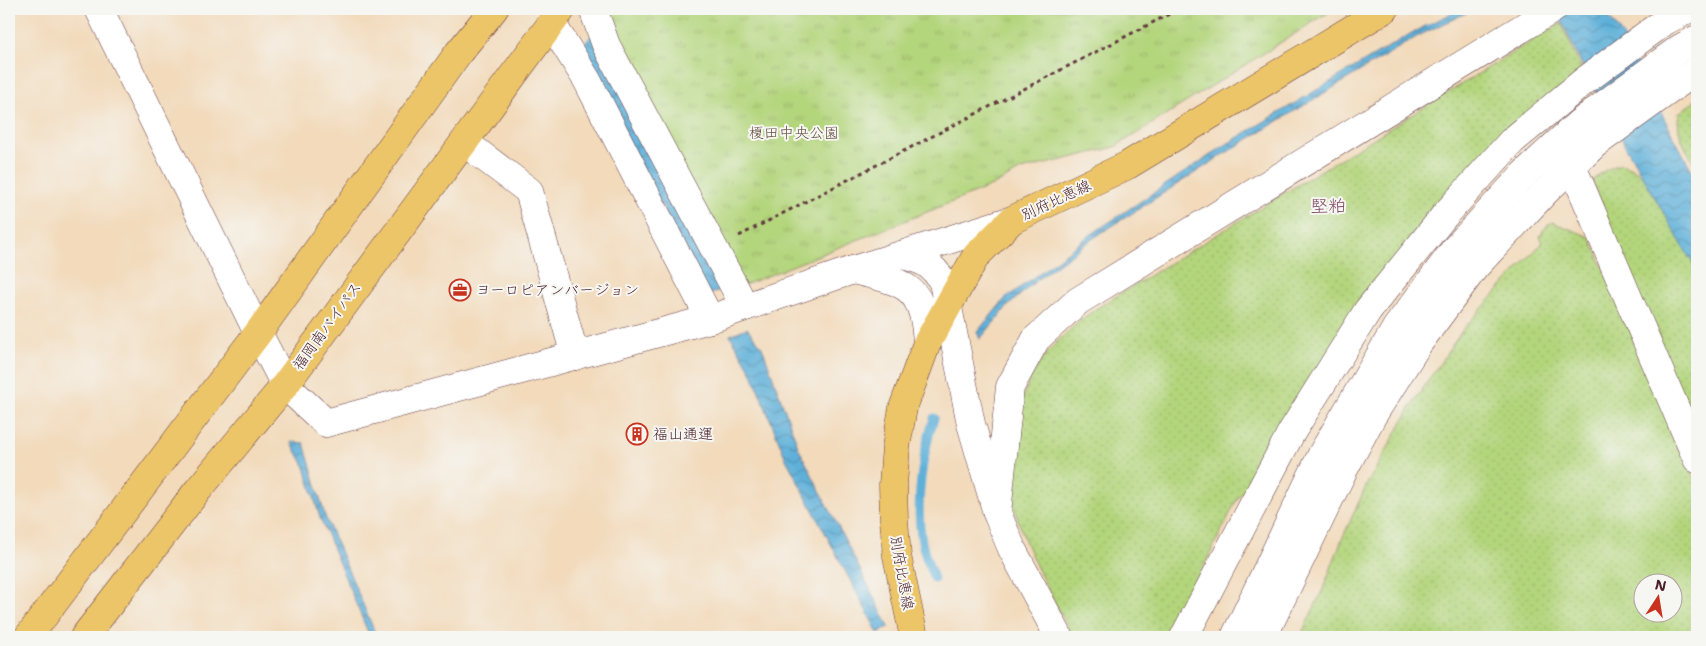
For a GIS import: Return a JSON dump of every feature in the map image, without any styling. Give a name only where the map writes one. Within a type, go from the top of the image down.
[{"type":"main road","points":[[28,637],[258,333],[459,52],[494,9]]},
{"type":"main road","name":"別府比恵線","points":[[914,637],[897,556],[893,484],[896,447],[903,408],[927,343],[976,256],[1012,220],[1128,165],[1385,9]]},
{"type":"main road","name":"福岡南バイパス","points":[[84,637],[198,490],[285,385],[557,16]]},
{"type":"street","points":[[98,9],[285,385],[326,423],[710,319],[853,270],[1012,220]]},
{"type":"street","points":[[593,9],[606,45],[745,307]]},
{"type":"street","points":[[997,513],[1010,387],[1036,339],[1078,301],[1553,9]]},
{"type":"street","points":[[1184,637],[1291,433],[1368,310],[1445,215],[1512,142],[1583,82],[1665,21],[1688,9]]},
{"type":"street","points":[[557,16],[587,80],[710,319]]},
{"type":"street","points":[[1235,637],[1323,452],[1396,328],[1455,250],[1525,173],[1578,124],[1679,49],[1697,39]]},
{"type":"street","points":[[1263,637],[1343,471],[1373,416],[1418,344],[1475,267],[1544,193],[1595,144],[1697,70]]},
{"type":"street","points":[[464,142],[530,191],[575,356]]},
{"type":"street","points":[[1572,166],[1697,459]]},
{"type":"street","points":[[902,255],[916,258],[934,268],[942,282],[971,424],[997,513],[1012,549],[1059,637]]},
{"type":"street","points":[[853,270],[900,284],[913,292],[920,303],[926,321],[927,343]]},
{"type":"path","points":[[714,249],[1179,9]]},
{"type":"green space","name":"榎田中央公園","points":[[609,9],[1334,9],[1115,147],[1021,170],[992,186],[742,286],[602,20]]},
{"type":"green space","points":[[1561,23],[1583,72],[1530,116],[1265,468],[1238,497],[1205,564],[1163,637],[1073,637],[1026,543],[1015,510],[1013,497],[1016,432],[1020,408],[1024,393],[1038,365],[1069,330],[1094,310]]},
{"type":"green space","points":[[1697,99],[1697,168],[1680,135],[1678,121],[1679,113]]},
{"type":"green space","points":[[1620,164],[1630,167],[1643,176],[1697,270],[1697,448],[1592,181],[1604,171]]},
{"type":"green space","points":[[1552,222],[1590,237],[1697,483],[1697,637],[1300,637],[1323,589],[1342,539],[1367,484],[1415,400],[1464,328],[1543,242],[1540,237],[1544,229]]},
{"type":"water","points":[[586,9],[600,44],[720,290],[709,295],[579,50]]},
{"type":"water","points":[[1461,9],[1474,9],[1418,36],[1229,151],[1092,239],[1039,278],[1008,306],[980,339],[977,332],[1005,299],[1090,235],[1227,144],[1415,31]]},
{"type":"water","points":[[1556,9],[1603,9],[1625,39],[1697,180],[1697,271],[1627,149],[1583,67]]},
{"type":"water","points":[[747,328],[762,347],[799,449],[889,627],[878,633],[786,459],[750,369],[730,335]]},
{"type":"water","points":[[291,442],[304,443],[325,516],[377,637],[370,637],[320,518],[305,467]]},
{"type":"pier","points":[[560,9],[586,9],[596,29],[579,50]]},
{"type":"waterway","points":[[934,418],[923,463],[919,511],[923,547],[934,579]]},
{"type":"place","name":"ヨーロピアンバージョン","points":[[460,290]]},
{"type":"place","name":"福山通運","points":[[637,434]]},
{"type":"district","name":"堅粕","points":[[1328,206]]}]
